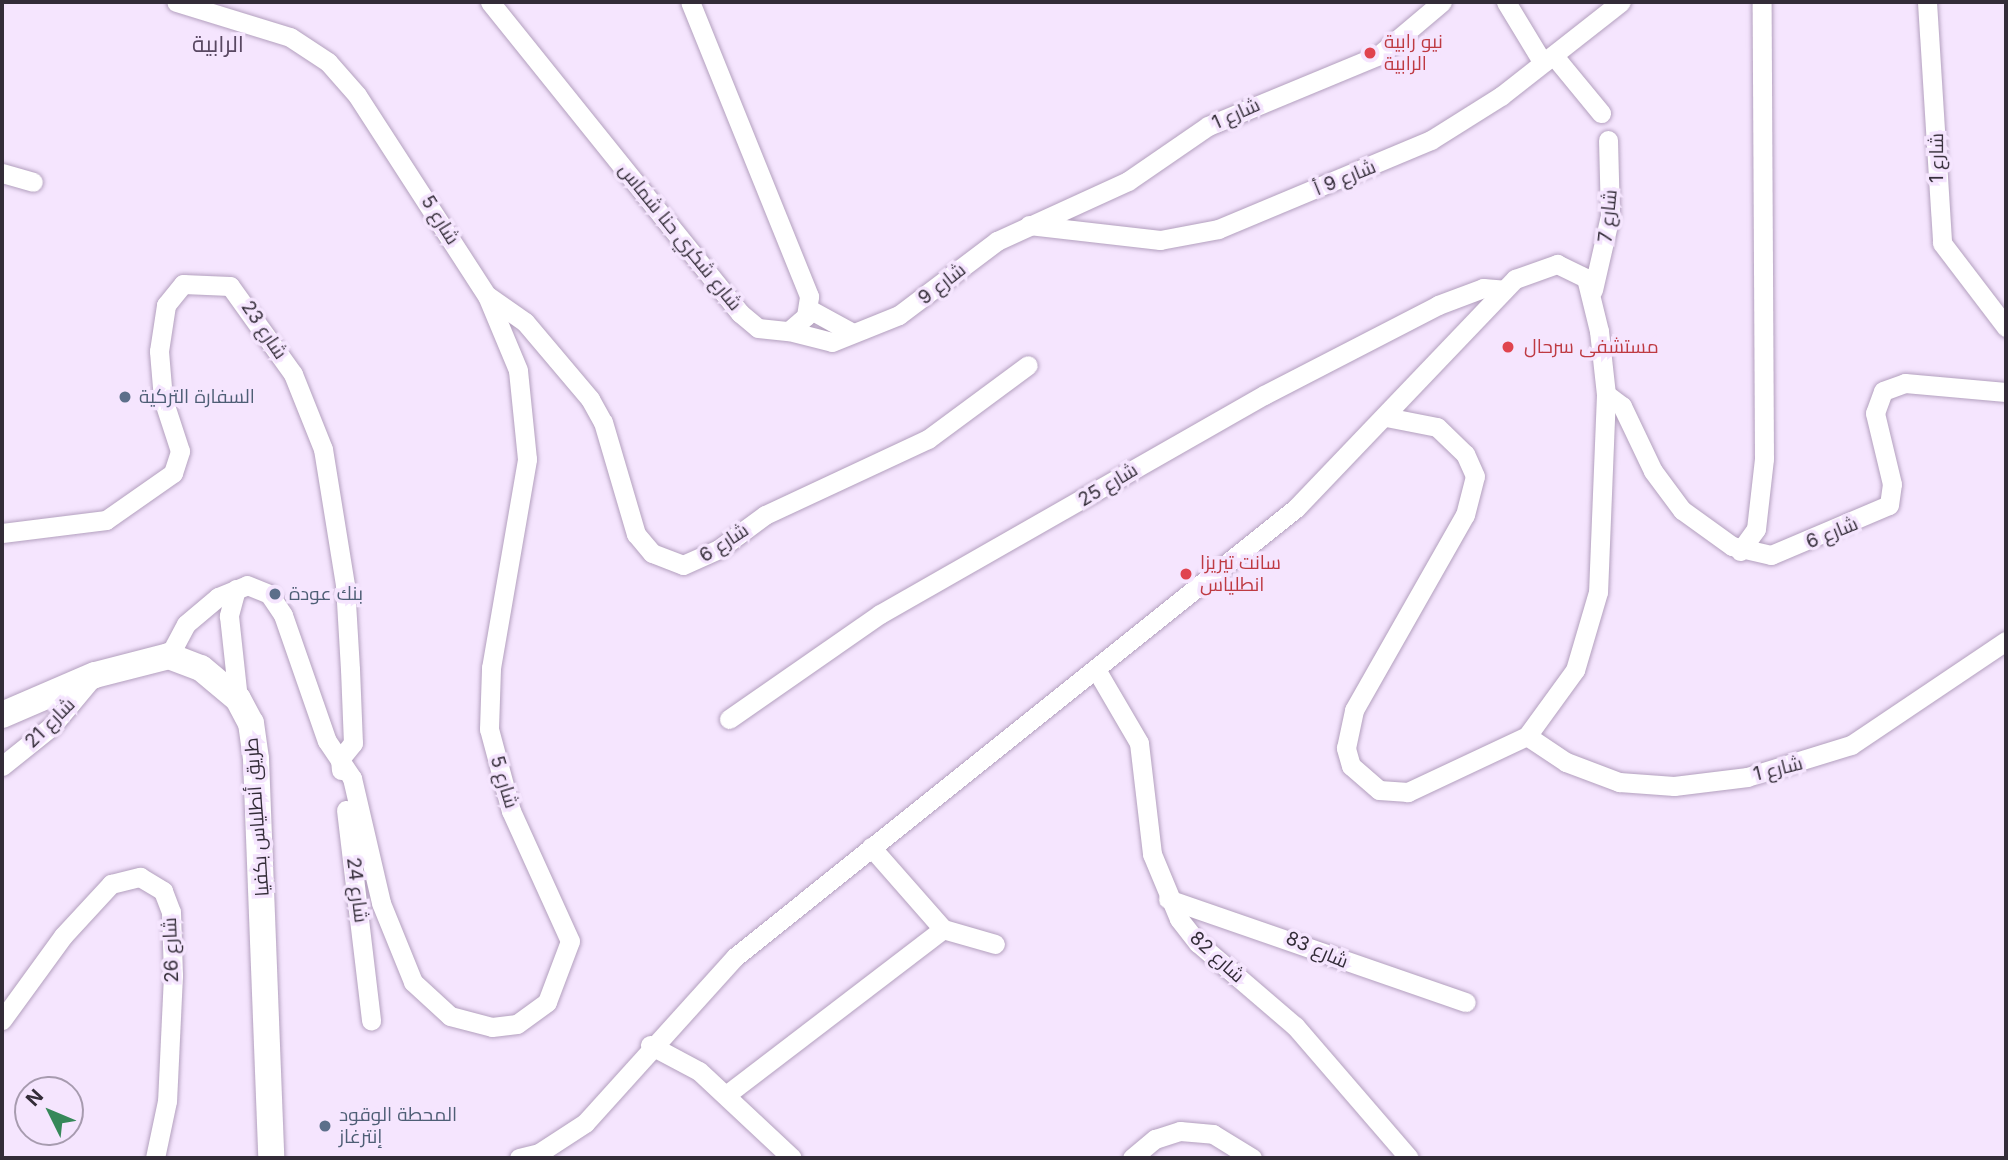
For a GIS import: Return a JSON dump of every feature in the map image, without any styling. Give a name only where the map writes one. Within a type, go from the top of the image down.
[{"type":"highway","points":[[2,715],[95,675],[169,656]]},
{"type":"highway","name":"طريق أنطلياس بكفيا","points":[[169,656],[201,668],[238,699],[251,723],[256,759],[271,1158]]},
{"type":"street","name":"شارع 5","points":[[176,2],[290,37],[328,62],[357,95],[487,296],[518,370],[527,459],[491,668],[489,729],[511,811],[570,941],[559,980],[535,1014],[517,1024],[469,1023],[433,1004],[413,982],[381,903],[352,778],[327,741],[277,605],[261,587],[236,589]]},
{"type":"street","name":"شارع شكري حنا شماس","points":[[490,2],[740,313],[758,328],[789,331]]},
{"type":"street","points":[[690,2],[798,264],[809,309],[851,332]]},
{"type":"street","name":"شارع 1","points":[[1027,225],[1128,181],[1208,126],[1379,55],[1442,2]]},
{"type":"street","points":[[1506,2],[1549,59],[1601,113]]},
{"type":"street","name":"شارع 9 أ","points":[[1027,225],[1160,240],[1218,229],[1431,141],[1549,59],[1621,2]]},
{"type":"street","points":[[1740,551],[1756,529],[1764,459],[1762,2]]},
{"type":"street","name":"شارع 1","points":[[1927,2],[1942,243],[1997,297]]},
{"type":"street","name":"شارع 7","points":[[1592,290],[1610,216],[1608,140]]},
{"type":"street","points":[[2,173],[33,182]]},
{"type":"street","name":"شارع 9","points":[[789,331],[832,342],[924,302],[998,241],[1027,225]]},
{"type":"street","points":[[519,1158],[539,1153],[585,1123],[650,1045],[735,957],[1097,671],[1296,508],[1386,417],[1504,290],[1528,270],[1557,264],[1572,266],[1592,290],[1606,394],[1593,619],[1561,694],[1527,736],[1408,792],[1379,790],[1351,766],[1346,748],[1354,710],[1465,515],[1475,475],[1465,454],[1437,427],[1386,417]]},
{"type":"street","name":"شارع 23","points":[[2,533],[106,520],[173,473],[180,451],[163,398],[159,351],[166,305],[183,284],[230,286],[254,311],[293,374],[324,449],[345,585],[351,669],[352,743],[340,759]]},
{"type":"street","name":"شارع 25","points":[[729,719],[880,614],[1264,395],[1438,305],[1483,288],[1504,290]]},
{"type":"street","name":"شارع 6","points":[[487,296],[525,322],[590,399],[603,422],[636,534],[652,554],[683,565],[719,549],[765,515],[928,439],[1028,365]]},
{"type":"street","points":[[1997,297],[2006,327]]},
{"type":"street","points":[[789,331],[809,309]]},
{"type":"street","name":"شارع 6","points":[[1606,394],[1622,406],[1669,495],[1699,526],[1740,551],[1772,555],[1790,550],[1889,505],[1892,484],[1875,413],[1883,391],[1905,383],[2006,392]]},
{"type":"street","points":[[169,656],[199,609],[236,589]]},
{"type":"street","points":[[236,589],[229,617],[238,699]]},
{"type":"street","name":"شارع 1","points":[[1527,736],[1566,762],[1619,782],[1674,786],[1747,776],[1851,745],[2006,641]]},
{"type":"street","name":"شارع 82","points":[[1097,671],[1139,743],[1152,854],[1168,900],[1198,943],[1294,1026],[1409,1158]]},
{"type":"street","name":"شارع 21","points":[[2,766],[51,726],[95,675]]},
{"type":"street","name":"شارع 24","points":[[340,759],[371,1021]]},
{"type":"street","points":[[871,847],[943,929],[995,944]]},
{"type":"street","name":"شارع 26","points":[[2,1020],[71,926],[111,884],[140,877],[163,891],[171,912],[173,975],[167,1101],[155,1158]]},
{"type":"street","name":"شارع 83","points":[[1168,900],[1466,1002]]},
{"type":"street","points":[[726,1095],[943,929]]},
{"type":"street","points":[[650,1045],[675,1055],[726,1095],[792,1158]]},
{"type":"street","points":[[1132,1158],[1155,1139],[1180,1131],[1213,1133],[1252,1158]]},
{"type":"place","name":"نيو رابية الرابية","points":[[1370,53]]},
{"type":"place","name":"مستشفى سرحال","points":[[1508,347]]},
{"type":"place","name":"السفارة التركية","points":[[125,397]]},
{"type":"place","name":"سانت تيريزا انطلياس","points":[[1186,574]]},
{"type":"place","name":"بنك عودة","points":[[275,594]]},
{"type":"place","name":"المحطة الوقود إنترغاز","points":[[325,1126]]},
{"type":"district","name":"الرابية","points":[[218,44]]}]
